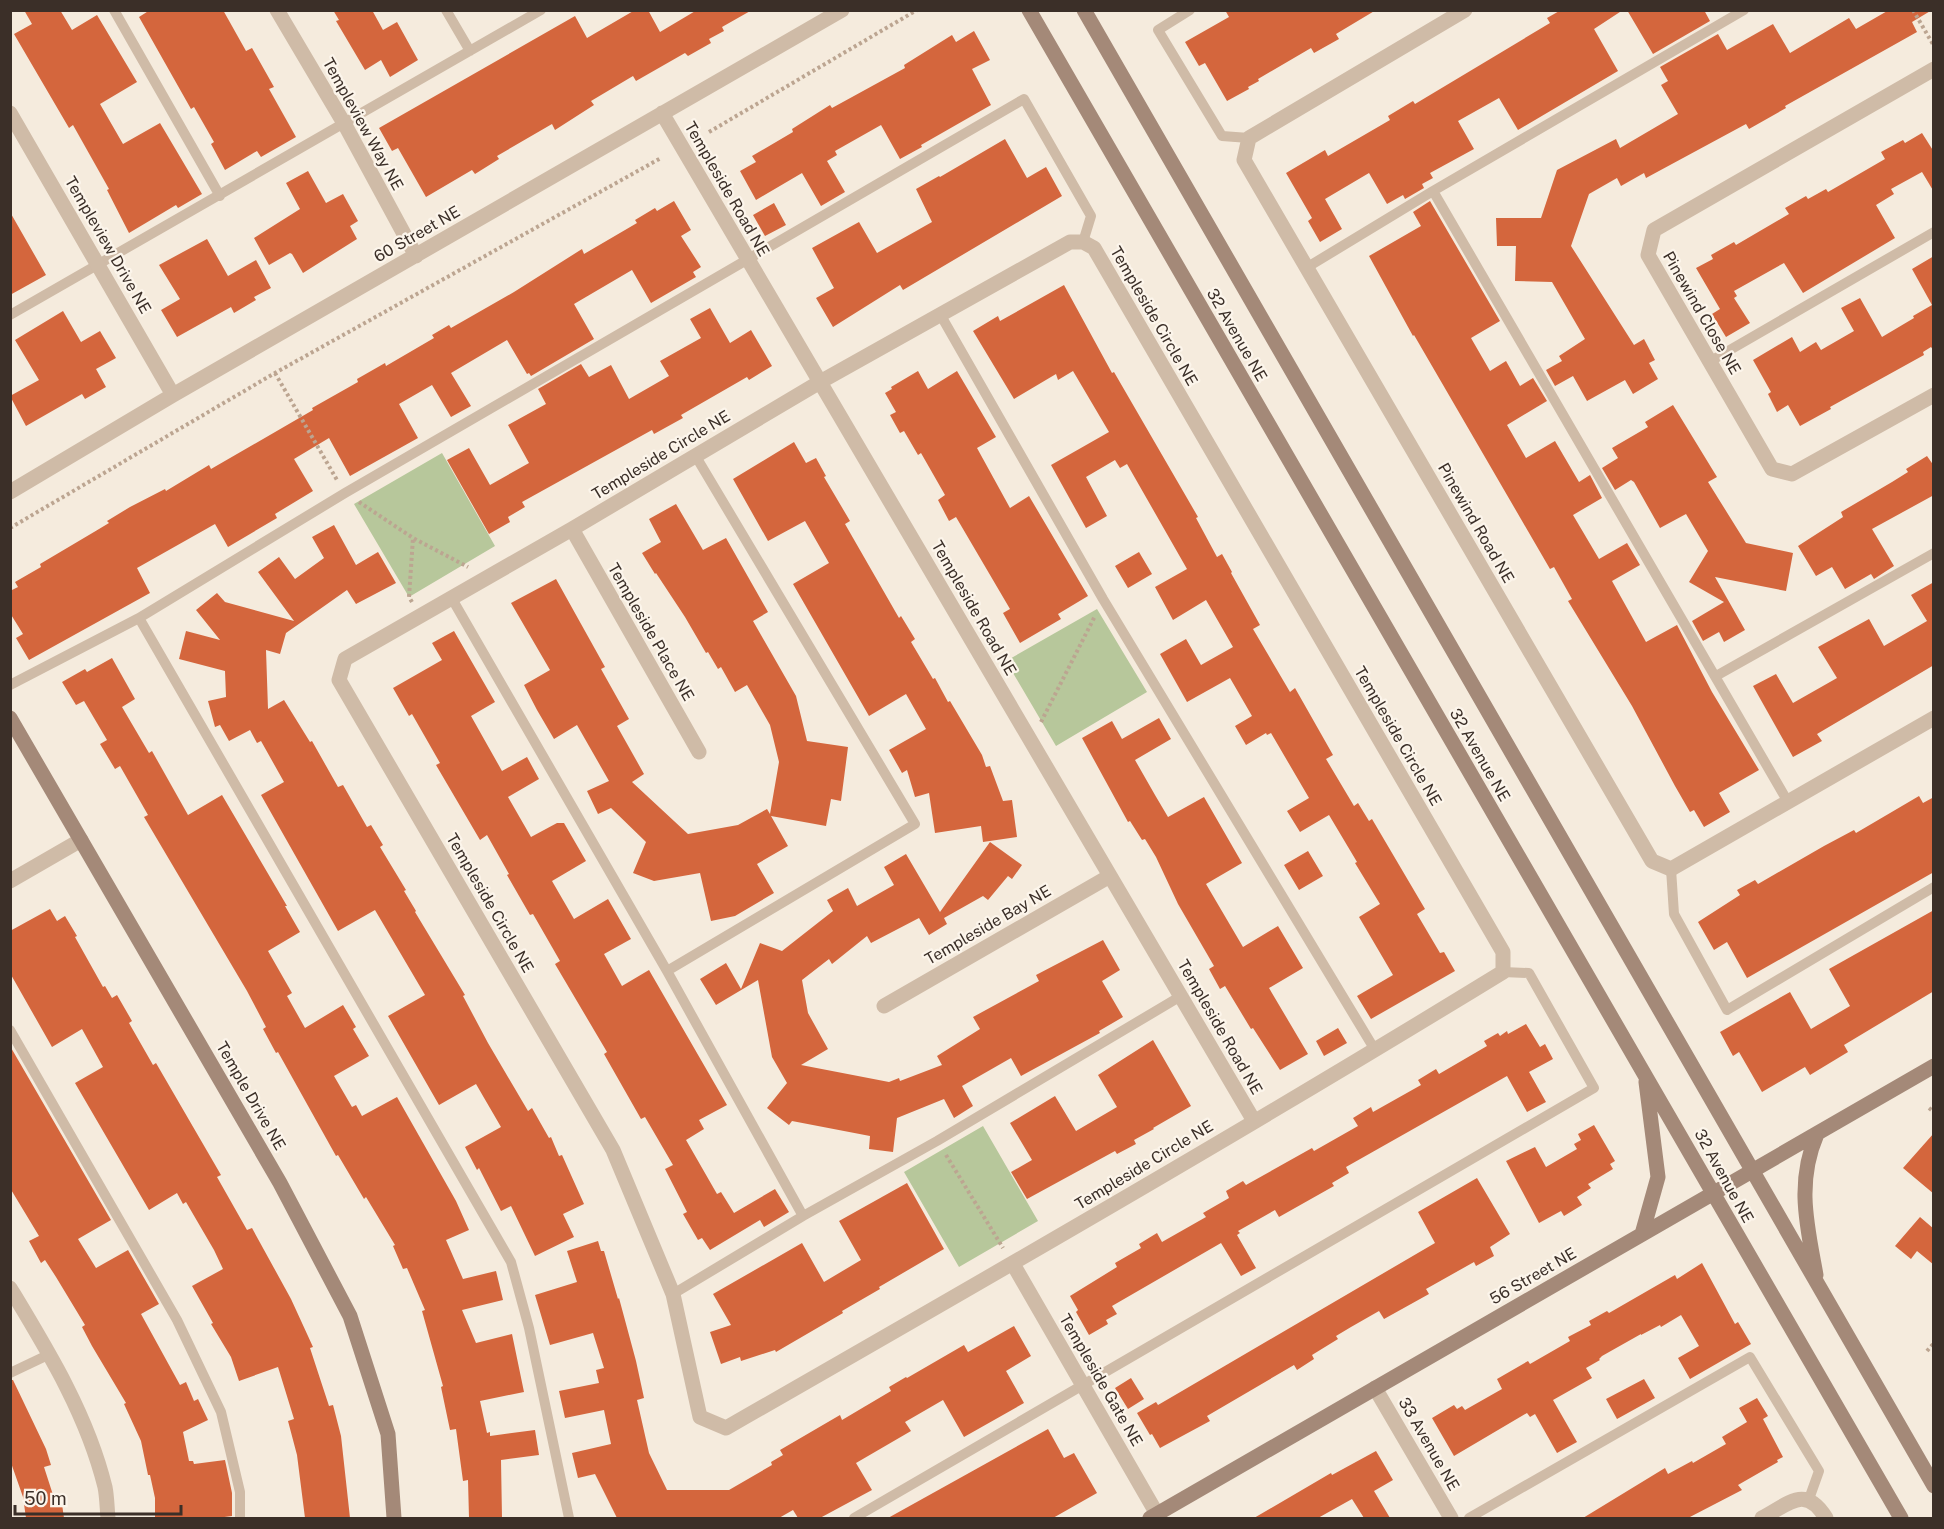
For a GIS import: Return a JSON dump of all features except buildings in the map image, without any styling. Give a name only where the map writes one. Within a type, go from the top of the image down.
[{"type":"main road","name":"32 Avenue NE","points":[[1029,10],[1901,1518]]},
{"type":"main road","name":"32 Avenue NE","points":[[1087,13],[1934,1486]]},
{"type":"main road","name":"Temple Drive NE","points":[[10,718],[280,1183],[350,1316],[388,1434],[394,1518]]},
{"type":"main road","name":"56 Street NE","points":[[1154,1516],[1934,1066]]},
{"type":"main road","points":[[1642,1234],[1658,1177],[1645,1076]]},
{"type":"main road","points":[[1817,1134],[1809,1151],[1804,1185],[1805,1214],[1818,1285]]},
{"type":"street","name":"Templeview Way NE","points":[[277,10],[345,125],[416,256]]},
{"type":"street","name":"60 Street NE","points":[[10,492],[173,395],[842,10]]},
{"type":"street","points":[[1249,138],[1466,10]]},
{"type":"street","name":"Pinewind Close NE","points":[[1934,69],[1654,230],[1648,255],[1772,469],[1792,474],[1934,395]]},
{"type":"street","name":"Templeview Drive NE","points":[[10,113],[173,395]]},
{"type":"street","name":"Templeside Road NE","points":[[662,113],[1254,1121]]},
{"type":"street","name":"Pinewind Road NE","points":[[1249,138],[1244,160],[1306,268],[1652,861],[1671,869]]},
{"type":"street","name":"Templeside Circle NE","points":[[1070,242],[1083,242],[1094,248],[1503,952],[1503,972],[1013,1264],[726,1428],[700,1417],[673,1294],[613,1150],[339,680],[345,660],[940,314],[1070,242]]},
{"type":"street","name":"Templeside Place NE","points":[[572,529],[699,752]]},
{"type":"street","points":[[1671,869],[1934,718]]},
{"type":"street","points":[[10,881],[81,840]]},
{"type":"street","name":"Templeside Bay NE","points":[[884,1006],[1110,876]]},
{"type":"street","name":"Templeside Gate NE","points":[[1013,1264],[1083,1385],[1154,1516]]},
{"type":"street","points":[[10,1288],[50,1354],[81,1413],[105,1488],[108,1518]]},
{"type":"street","name":"33 Avenue NE","points":[[1375,1388],[1451,1518]]},
{"type":"street","points":[[1762,1518],[1796,1499],[1809,1499],[1819,1507],[1826,1518]]},
{"type":"lane","points":[[114,10],[220,196]]},
{"type":"lane","points":[[446,10],[470,51]]},
{"type":"lane","points":[[10,315],[345,125],[541,10]]},
{"type":"lane","points":[[1190,10],[1158,30],[1222,135],[1249,138]]},
{"type":"lane","points":[[1306,268],[1433,191],[1744,10]]},
{"type":"lane","points":[[10,686],[139,618],[345,493],[1024,99],[1091,216],[1083,242]]},
{"type":"lane","points":[[1433,191],[1788,802]]},
{"type":"lane","points":[[1709,362],[1934,232]]},
{"type":"lane","points":[[940,314],[1103,599],[1375,1050]]},
{"type":"lane","points":[[667,971],[915,824],[695,455]]},
{"type":"lane","points":[[1716,676],[1934,553]]},
{"type":"lane","points":[[452,597],[667,971],[803,1216]]},
{"type":"lane","points":[[139,618],[511,1262],[529,1328],[569,1518]]},
{"type":"lane","points":[[1671,869],[1674,914],[1727,1010],[1934,887]]},
{"type":"lane","points":[[854,1518],[1594,1088],[1529,973],[1503,972]]},
{"type":"lane","points":[[673,1294],[1181,996]]},
{"type":"lane","points":[[10,1030],[177,1320],[221,1412],[240,1492],[240,1518]]},
{"type":"lane","points":[[10,1373],[50,1354]]},
{"type":"lane","points":[[1469,1518],[1750,1357],[1819,1471],[1809,1499]]},
{"type":"path","points":[[709,132],[917,10]]},
{"type":"path","points":[[1913,10],[1934,46]]},
{"type":"path","points":[[10,528],[275,373],[661,158]]},
{"type":"path","points":[[275,373],[345,493],[413,538],[467,566],[477,584]]},
{"type":"path","points":[[413,538],[409,597],[421,616]]},
{"type":"path","points":[[1031,742],[1103,599]]},
{"type":"path","points":[[1929,1108],[1934,1112]]},
{"type":"path","points":[[937,1141],[1013,1264]]},
{"type":"path","points":[[1927,1351],[1934,1343]]},
{"type":"green space","points":[[442,453],[495,546],[409,597],[354,504]]},
{"type":"green space","points":[[1097,609],[1147,692],[1056,746],[1006,661]]},
{"type":"green space","points":[[983,1126],[1038,1221],[959,1267],[904,1172]]}]
